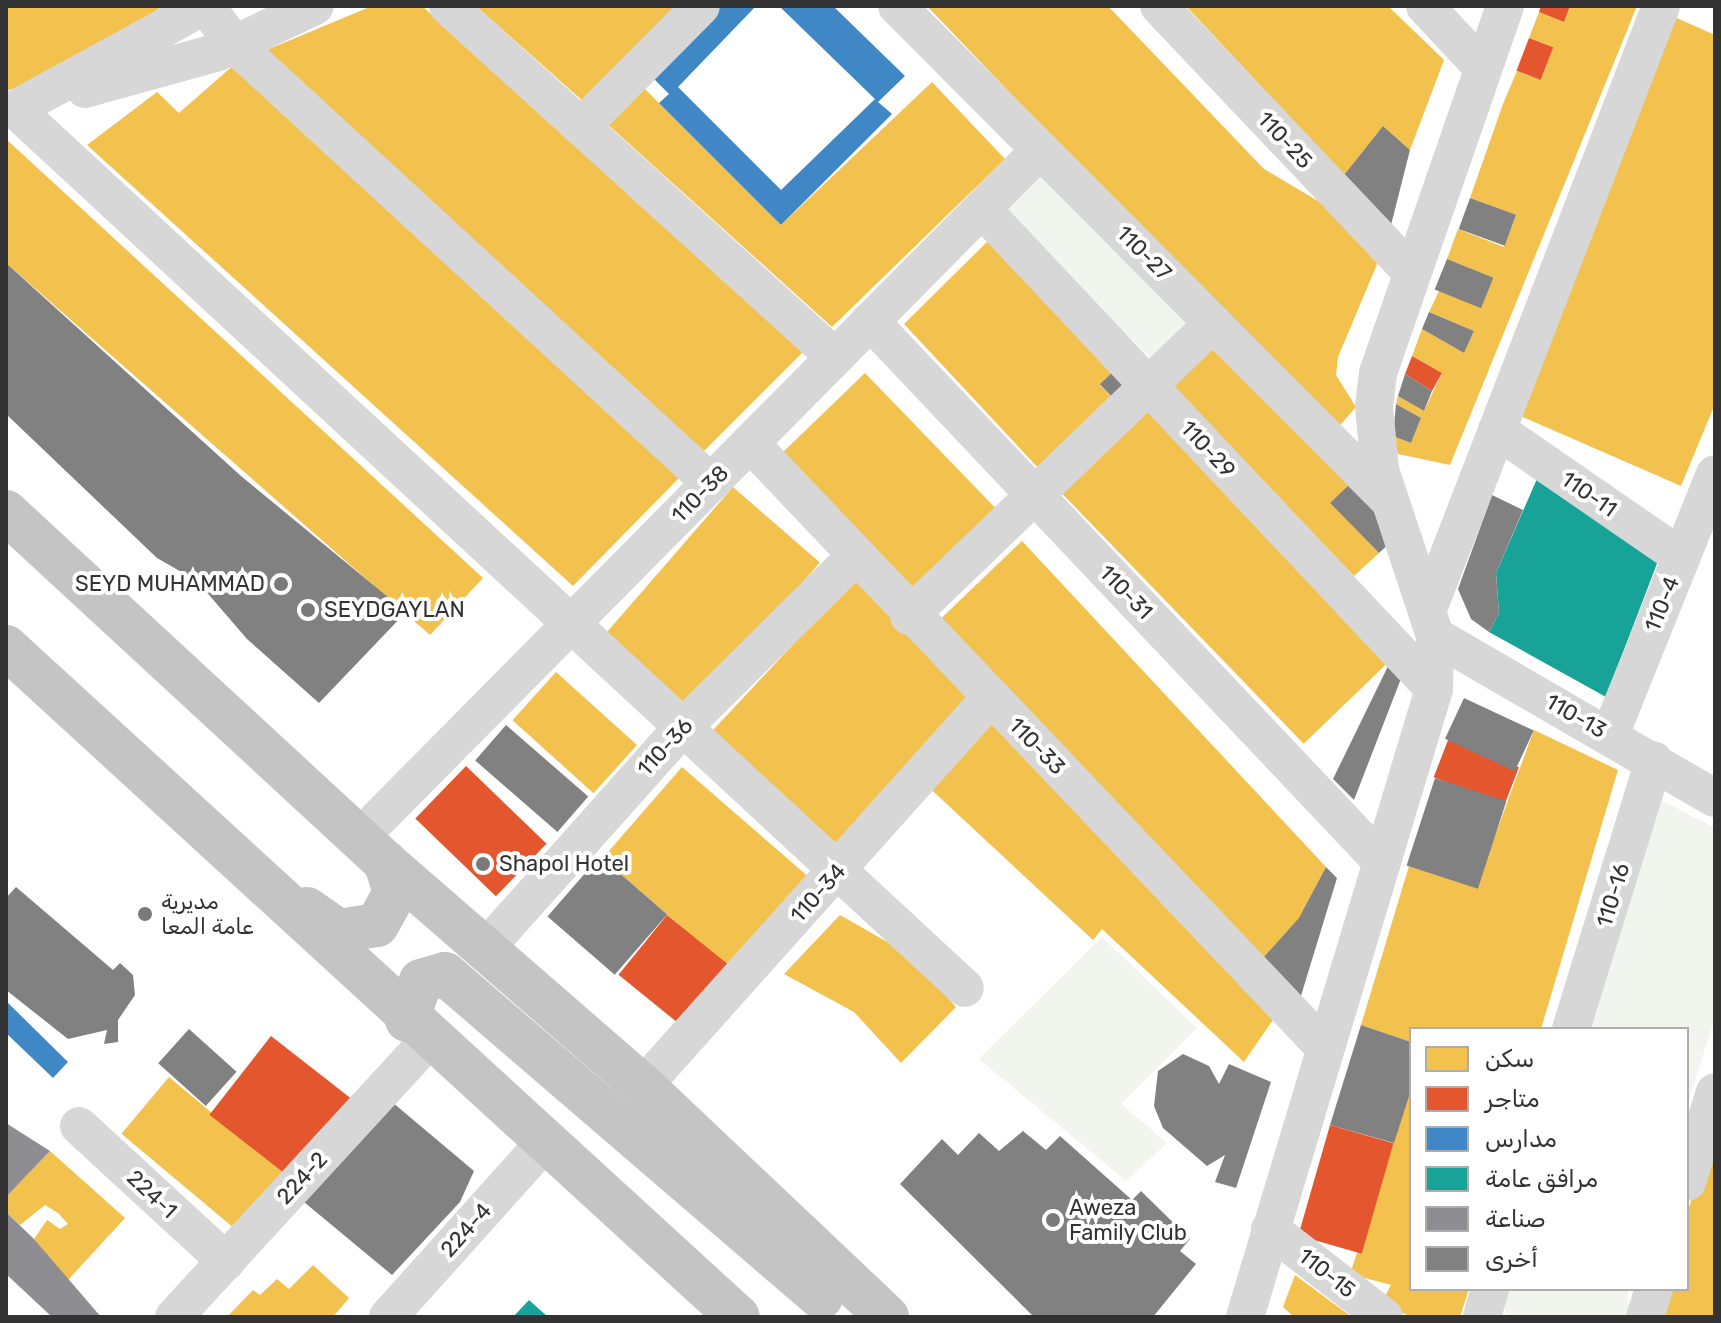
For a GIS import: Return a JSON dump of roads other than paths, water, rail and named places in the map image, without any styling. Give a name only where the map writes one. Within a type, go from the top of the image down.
[{"type":"highway","points":[[6,512],[372,850],[643,1086],[887,1317]]},
{"type":"highway","points":[[6,647],[418,1029],[738,1317]]},
{"type":"highway","points":[[251,875],[352,933],[377,925],[393,905],[372,850]]},
{"type":"highway","points":[[418,1029],[421,981],[445,974],[843,1317]]},
{"type":"street","points":[[10,110],[205,6],[235,45],[711,483]]},
{"type":"street","points":[[10,110],[235,45],[315,6]]},
{"type":"street","points":[[448,6],[835,357]]},
{"type":"street","points":[[581,127],[701,6]]},
{"type":"street","name":"110-27","points":[[897,6],[1391,501]]},
{"type":"street","name":"110-25","points":[[1159,6],[1412,273]]},
{"type":"street","points":[[1425,6],[1483,68]]},
{"type":"street","points":[[1245,1317],[1434,689],[1432,622],[1391,501],[1374,406],[1412,273],[1505,6]]},
{"type":"street","points":[[1432,622],[1497,430],[1661,6]]},
{"type":"street","points":[[10,110],[965,988]]},
{"type":"street","name":"110-38","points":[[372,850],[571,623],[1040,150]]},
{"type":"street","name":"110-29","points":[[982,209],[1434,689]]},
{"type":"street","name":"110-31","points":[[870,321],[1382,862]]},
{"type":"street","points":[[909,616],[1213,323]]},
{"type":"street","name":"110-11","points":[[1497,430],[1681,557]]},
{"type":"street","name":"110-33","points":[[750,443],[909,616],[991,697],[1325,1048]]},
{"type":"street","name":"110-4","points":[[1610,735],[1715,474]]},
{"type":"street","name":"110-36","points":[[486,948],[683,727],[855,557]]},
{"type":"street","name":"110-13","points":[[1432,622],[1715,798]]},
{"type":"street","name":"110-34","points":[[643,1086],[991,697]]},
{"type":"street","name":"110-16","points":[[1572,1027],[1654,761]]},
{"type":"street","name":"224-2","points":[[174,1317],[226,1261],[418,1029]]},
{"type":"street","points":[[1689,1176],[1715,1092]]},
{"type":"street","name":"224-1","points":[[79,1126],[226,1261]]},
{"type":"street","name":"224-4","points":[[388,1317],[544,1143]]},
{"type":"street","name":"110-15","points":[[1270,1229],[1384,1317]]},
{"type":"street","points":[[1482,1317],[1489,1291]]},
{"type":"street","points":[[1645,1317],[1653,1291]]},
{"type":"place","name":"SEYD MUHAMMAD","points":[[281,584]]},
{"type":"place","name":"SEYDGAYLAN","points":[[308,610]]},
{"type":"place","name":"Shapol Hotel","points":[[483,864]]},
{"type":"place","name":"مدیریة عامة المعا","points":[[145,914]]},
{"type":"place","name":"Aweza Family Club","points":[[1053,1220]]}]
